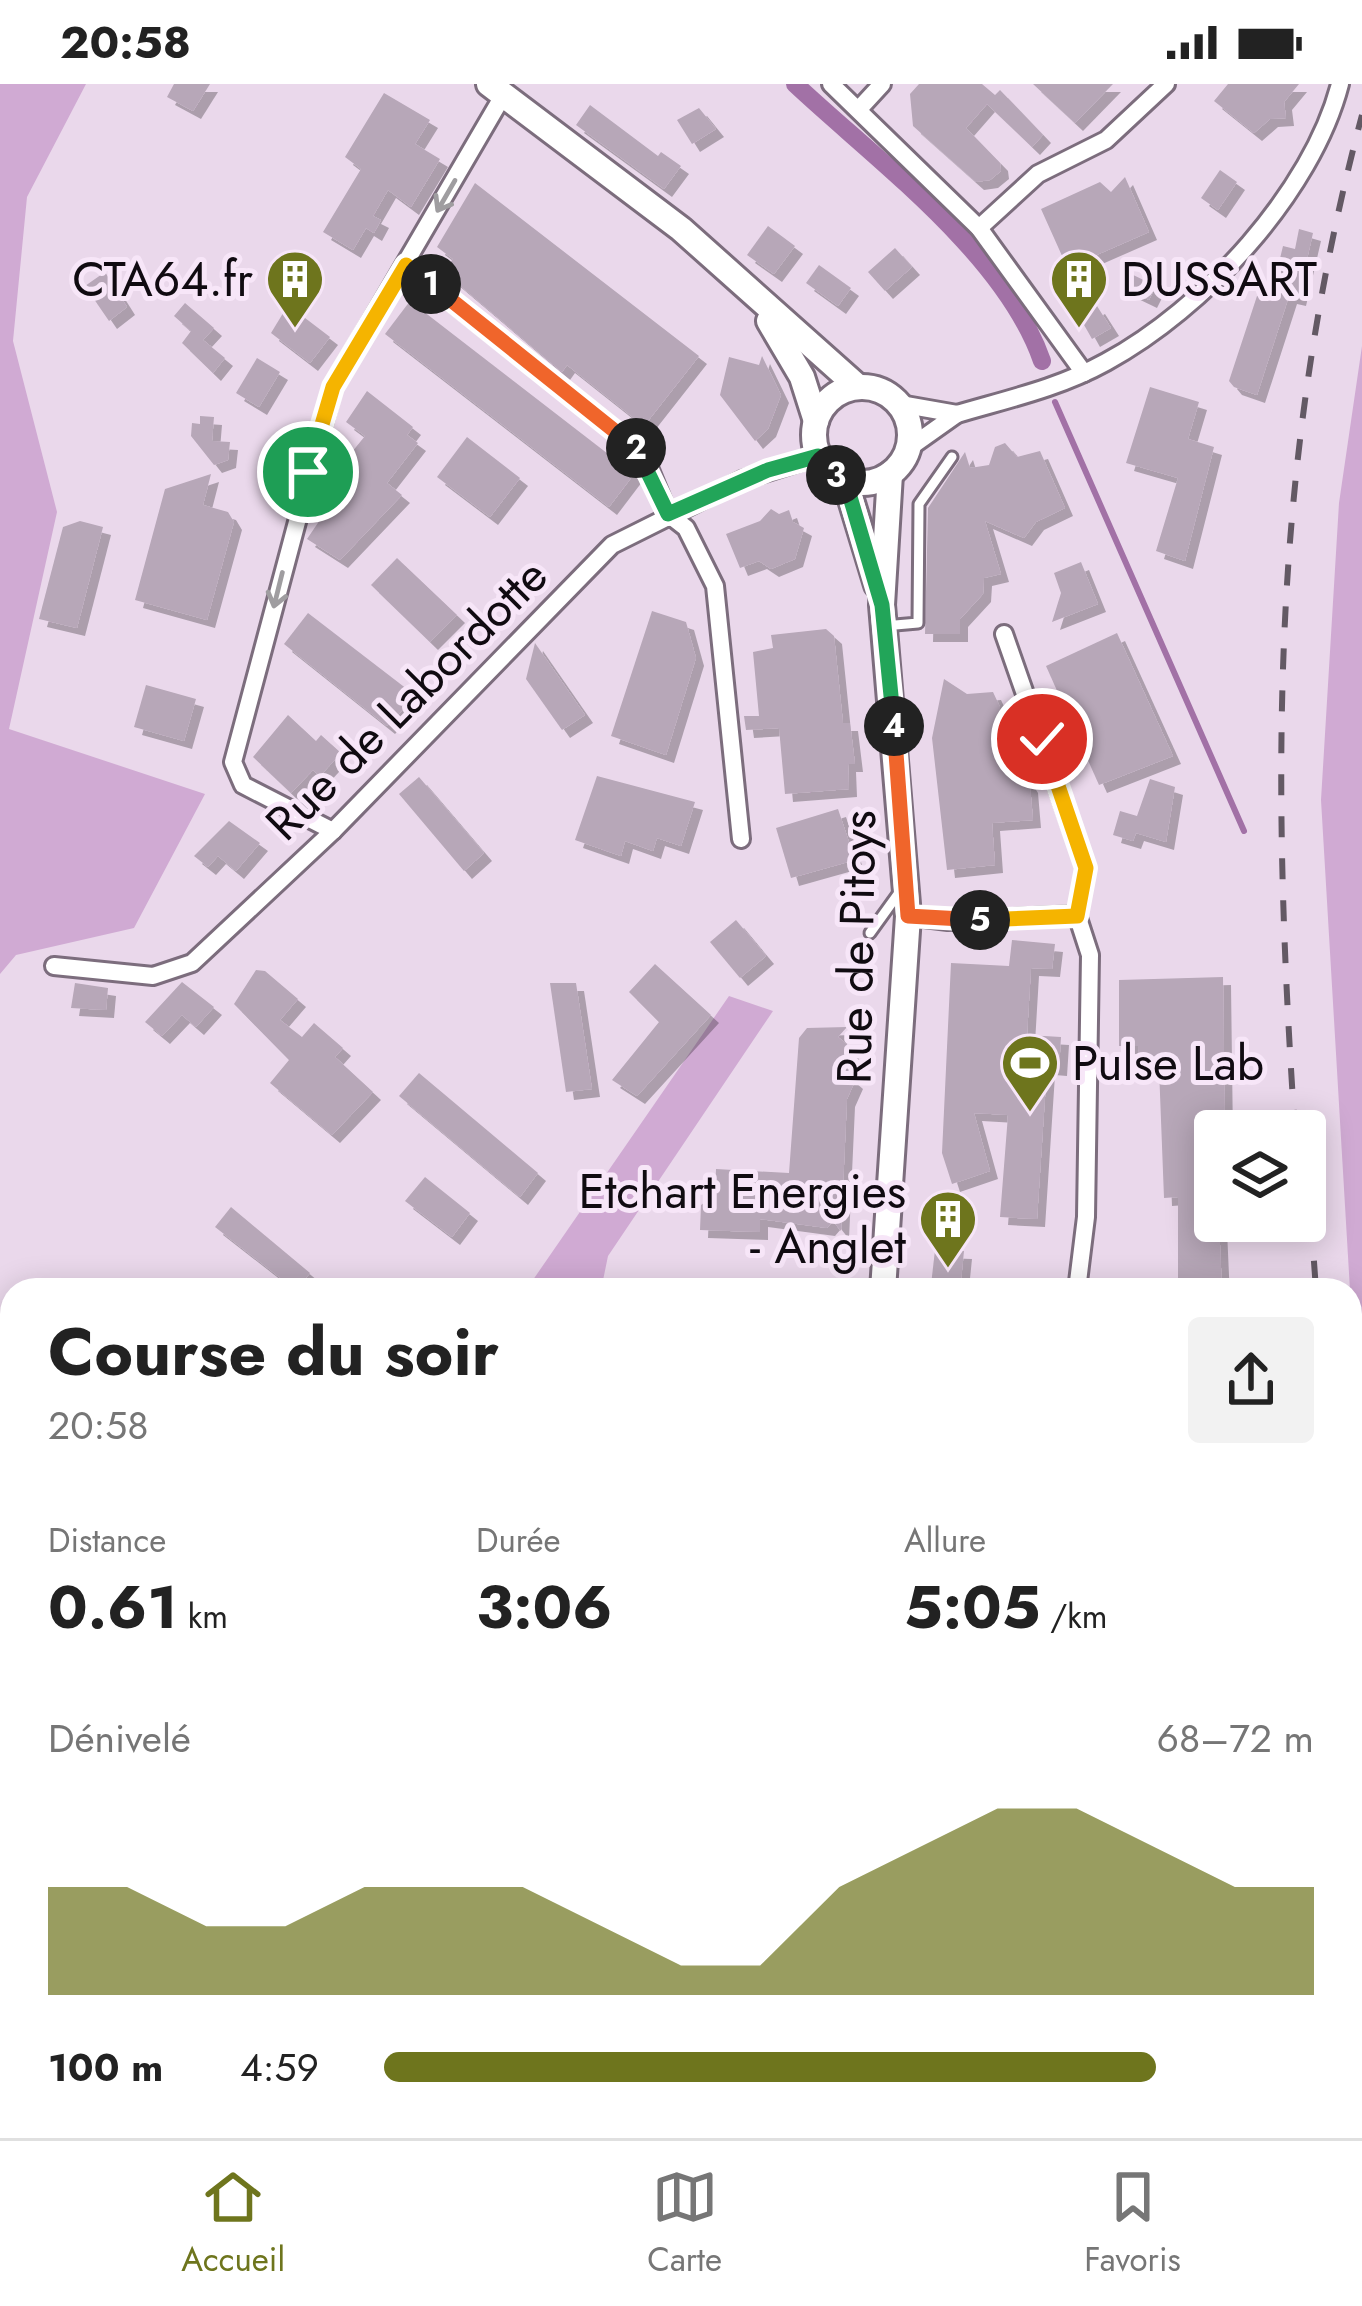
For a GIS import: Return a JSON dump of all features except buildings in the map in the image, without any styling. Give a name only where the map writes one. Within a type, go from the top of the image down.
[{"type":"street","points":[[831,84],[979,228],[1045,312],[1084,373]]},
{"type":"street","points":[[859,109],[882,84]]},
{"type":"street","points":[[979,228],[1038,174],[1106,140],[1166,84]]},
{"type":"street","points":[[845,480],[876,482],[890,474],[909,448],[957,414],[1084,373],[1136,344],[1246,246],[1317,151],[1340,84]]},
{"type":"street","points":[[333,831],[243,785],[233,763],[333,387],[406,265],[497,89],[681,229],[758,304],[857,386]]},
{"type":"street","points":[[406,265],[643,453],[668,514],[686,528],[715,586],[741,839]]},
{"type":"street","points":[[758,304],[802,377],[816,421],[818,456],[845,480],[883,615]]},
{"type":"street","points":[[816,421],[831,397],[857,386],[881,389],[908,417],[909,448]]},
{"type":"street","points":[[900,404],[957,414]]},
{"type":"street","name":"Rue de Labordotte","points":[[54,966],[153,976],[192,963],[333,831],[612,545],[755,475],[818,456]]},
{"type":"street","points":[[883,615],[890,474]]},
{"type":"street","name":"Rue de Pitoys","points":[[876,1275],[908,916],[883,615]]},
{"type":"street","points":[[1004,634],[1086,868],[1077,916],[1090,946],[1086,1217],[1078,1278]]},
{"type":"street","points":[[908,916],[948,921],[1077,916]]},
{"type":"lane","points":[[883,615],[918,623],[919,504],[952,457]]},
{"type":"lane","points":[[871,933],[908,882]]},
{"type":"shaded area","points":[[0,84],[86,84],[27,197],[13,341],[57,512],[9,729],[205,794],[134,928],[16,955],[0,974]]},
{"type":"shaded area","points":[[1362,346],[1362,1278],[1349,1278],[1321,800],[1339,503]]},
{"type":"shaded area","points":[[729,996],[773,1011],[608,1256],[603,1278],[534,1278]]},
{"type":"waterway","points":[[795,84],[969,246],[1024,321],[1042,361]]},
{"type":"waterway","points":[[1055,402],[1244,831]]},
{"type":"railway","points":[[1294,1110],[1282,872],[1285,620],[1309,370],[1362,115]]},
{"type":"railway","points":[[1313,1242],[1315,1278]]},
{"type":"place","name":"CTA64.fr","points":[[295,330]]},
{"type":"place","name":"DUSSART","points":[[1079,330]]},
{"type":"place","name":"Pulse Lab","points":[[1030,1114]]},
{"type":"place","name":"Etchart Energies - Anglet","points":[[948,1270]]},
{"type":"route","points":[[308,472],[333,387],[406,265],[643,453],[668,514],[742,480],[818,456],[845,480],[882,605],[908,916],[948,921],[1077,916],[1086,868],[1042,739]]}]
